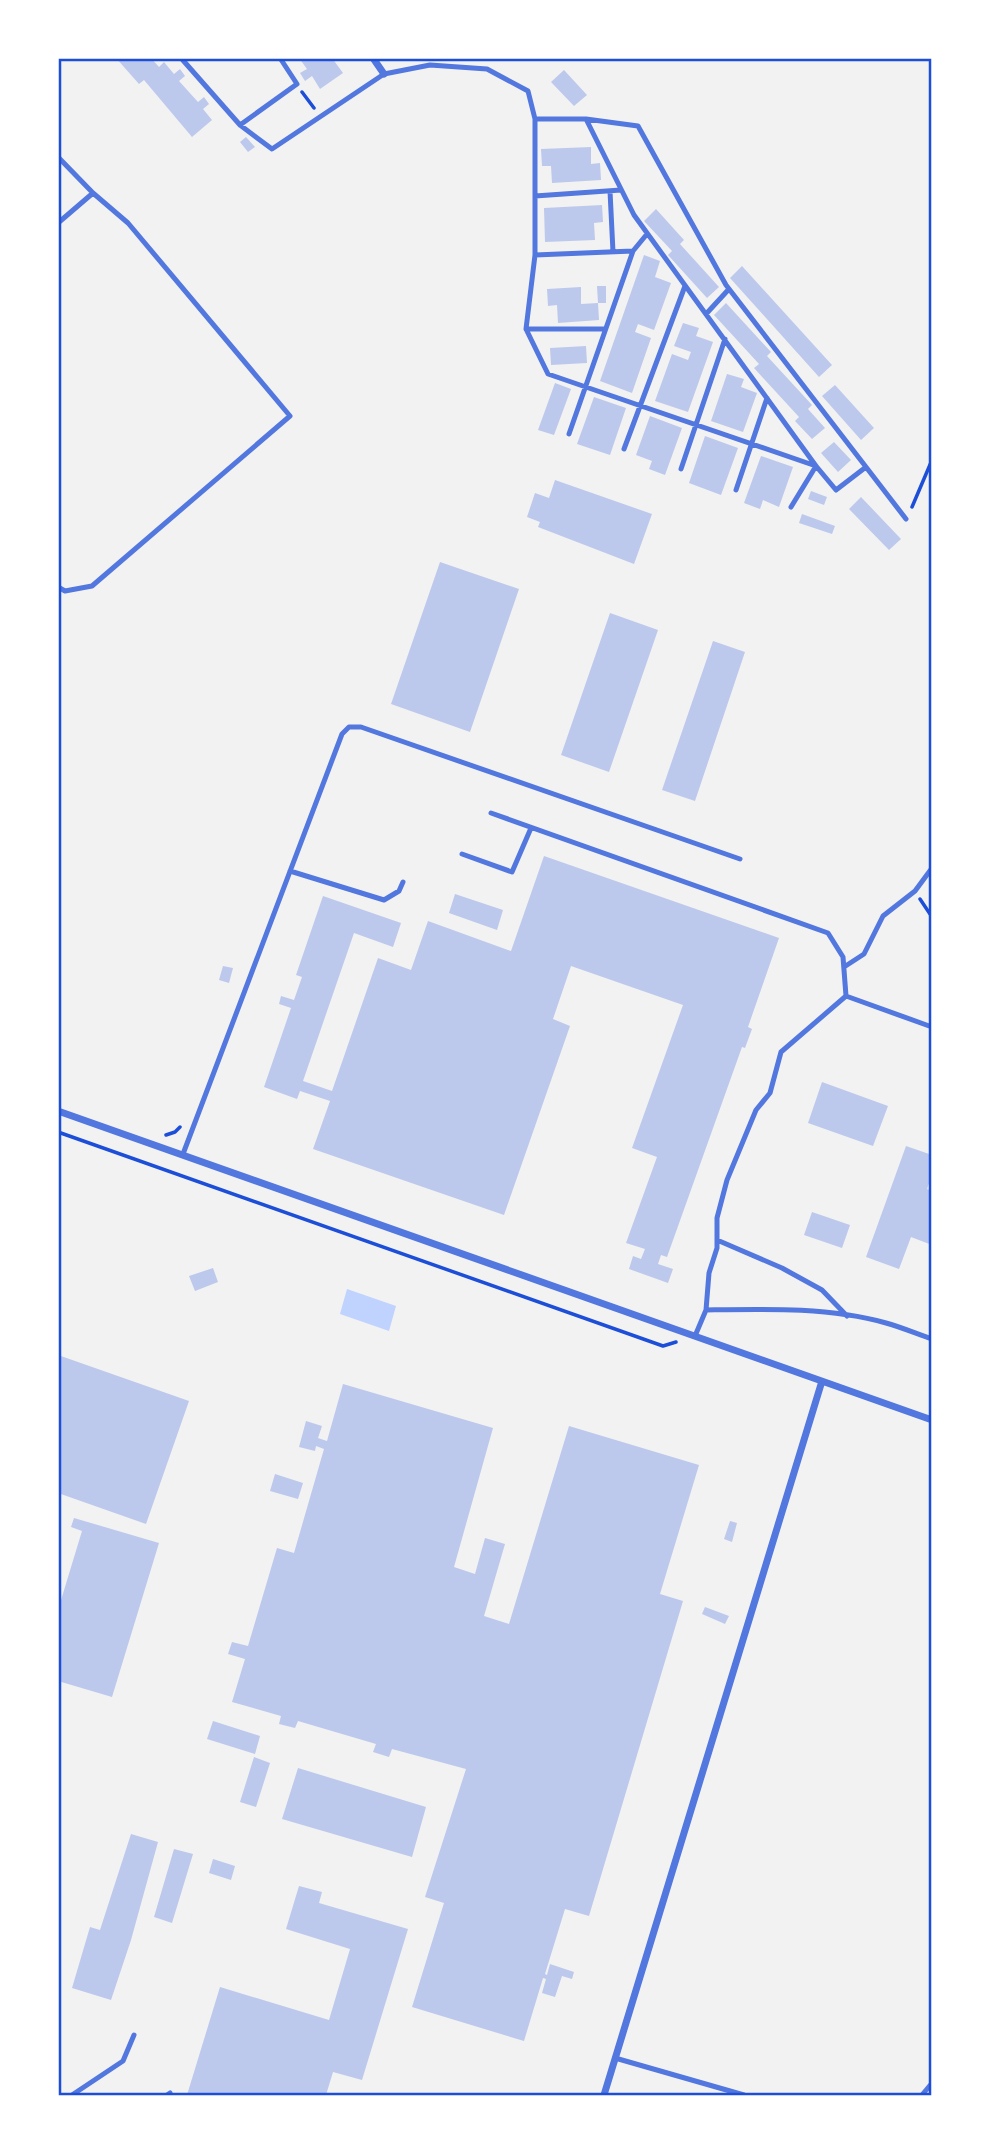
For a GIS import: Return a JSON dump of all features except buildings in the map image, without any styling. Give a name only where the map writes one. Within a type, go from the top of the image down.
[{"type":"street","points":[[373,58],[384,74]]},
{"type":"street","points":[[58,1111],[932,1420]]},
{"type":"street","points":[[604,2095],[822,1381]]},
{"type":"lane","points":[[181,58],[240,125],[272,149],[384,74],[430,65],[487,69],[528,91],[535,119],[535,255],[526,329],[548,374],[816,466]]},
{"type":"lane","points":[[240,125],[297,84],[280,58]]},
{"type":"lane","points":[[535,119],[586,119],[638,126],[729,289],[906,519]]},
{"type":"lane","points":[[586,119],[634,215],[816,466],[836,490],[866,467]]},
{"type":"lane","points":[[58,157],[93,193],[128,223],[290,416],[92,586],[65,591],[58,587]]},
{"type":"lane","points":[[535,196],[621,190]]},
{"type":"lane","points":[[610,191],[613,252]]},
{"type":"lane","points":[[58,223],[93,193]]},
{"type":"lane","points":[[569,434],[633,251],[647,234]]},
{"type":"lane","points":[[535,255],[633,251]]},
{"type":"lane","points":[[624,449],[685,286]]},
{"type":"lane","points":[[706,314],[729,289]]},
{"type":"lane","points":[[526,329],[605,329]]},
{"type":"lane","points":[[681,469],[725,339]]},
{"type":"lane","points":[[736,490],[767,398]]},
{"type":"lane","points":[[792,508],[816,466]]},
{"type":"lane","points":[[183,1154],[342,734],[348,727],[360,727],[740,859]]},
{"type":"lane","points":[[491,813],[828,933],[843,957],[846,996]]},
{"type":"lane","points":[[462,853],[512,872],[531,828]]},
{"type":"lane","points":[[844,967],[864,954],[883,916],[915,891],[932,868]]},
{"type":"lane","points":[[290,871],[384,900],[399,891],[403,882]]},
{"type":"lane","points":[[846,996],[932,1027]]},
{"type":"lane","points":[[695,1336],[706,1310],[709,1273],[717,1248],[717,1218],[727,1180],[756,1110],[770,1093],[781,1052],[846,996]]},
{"type":"lane","points":[[717,1240],[782,1268],[822,1290],[847,1316]]},
{"type":"lane","points":[[706,1310],[751,1309],[847,1316],[885,1323],[932,1339]]},
{"type":"lane","points":[[72,2095],[123,2062],[134,2035]]},
{"type":"lane","points":[[615,2057],[744,2095]]},
{"type":"lane","points":[[922,2095],[932,2083]]},
{"type":"path","points":[[297,84],[321,117]]},
{"type":"path","points":[[906,519],[932,460]]},
{"type":"path","points":[[915,891],[932,916]]},
{"type":"path","points":[[157,1133],[168,1135],[175,1132],[182,1122],[193,1126]]},
{"type":"path","points":[[58,1132],[663,1346],[695,1336]]},
{"type":"water","points":[[347,1289],[396,1306],[389,1331],[340,1314]]}]
